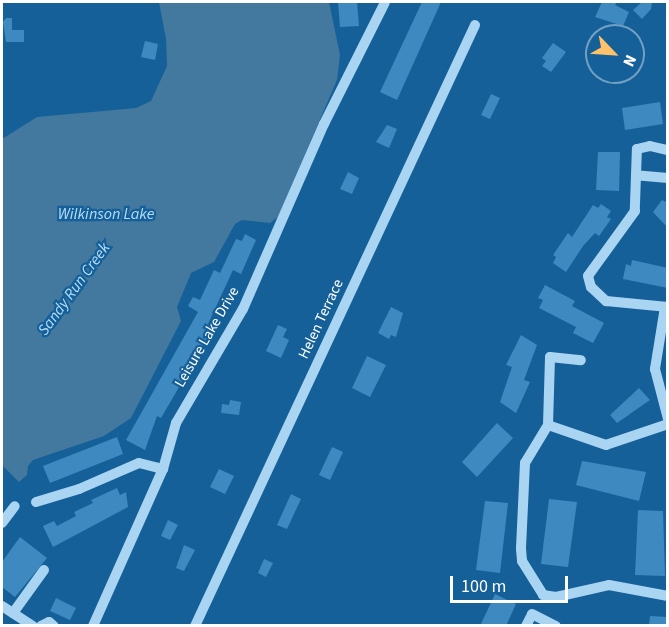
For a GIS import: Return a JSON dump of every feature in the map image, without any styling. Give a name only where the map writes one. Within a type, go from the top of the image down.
[{"type":"street","points":[[376,2],[380,14]]},
{"type":"street","name":"Leisure Lake Drive","points":[[93,626],[163,469],[176,423],[243,309],[324,124],[385,2]]},
{"type":"street","name":"Helen Terrace","points":[[195,626],[475,25]]},
{"type":"street","points":[[668,150],[650,146],[637,149],[635,211],[588,276],[591,287],[606,301],[666,307],[656,369],[668,419]]},
{"type":"street","points":[[636,175],[668,178]]},
{"type":"street","points":[[581,360],[550,357],[548,425],[525,463],[522,561],[543,595],[556,597],[609,585],[668,596]]},
{"type":"street","points":[[548,425],[606,445],[668,424]]},
{"type":"street","points":[[36,502],[79,489],[139,463],[163,469]]},
{"type":"street","points":[[2,523],[15,506]]},
{"type":"street","points":[[13,614],[44,570]]},
{"type":"street","points":[[526,626],[543,595]]},
{"type":"street","points":[[2,606],[33,626]]},
{"type":"street","points":[[532,614],[556,626]]},
{"type":"street","points":[[41,626],[49,622],[54,626]]},
{"type":"water","name":"Wilkinson Lake","points":[[159,2],[329,2],[340,55],[337,80],[278,217],[270,223],[242,220],[235,224],[214,262],[191,273],[177,307],[181,321],[131,418],[104,436],[33,460],[28,466],[27,475],[19,482],[2,465],[2,139],[37,117],[136,108],[151,101],[167,66],[166,39]]},
{"type":"building","points":[[338,2],[357,2],[359,26],[340,27]]},
{"type":"building","points":[[422,2],[441,2],[397,100],[380,92]]},
{"type":"building","points":[[602,2],[617,2],[615,5],[629,12],[624,24],[595,17]]},
{"type":"building","points":[[642,2],[652,2],[651,9],[642,19],[633,10]]},
{"type":"building","points":[[6,18],[12,18],[12,30],[24,30],[24,42],[6,42],[3,22]]},
{"type":"building","points":[[145,41],[158,44],[155,60],[141,57]]},
{"type":"building","points":[[553,43],[566,52],[551,72],[542,66],[546,61],[542,58]]},
{"type":"building","points":[[491,94],[500,98],[490,119],[481,115]]},
{"type":"building","points":[[660,102],[663,124],[625,130],[622,108]]},
{"type":"building","points":[[387,125],[397,129],[389,148],[376,142]]},
{"type":"building","points":[[598,152],[620,152],[619,191],[596,190]]},
{"type":"building","points":[[348,172],[359,178],[352,194],[340,189]]},
{"type":"building","points":[[662,200],[668,203],[668,228],[653,212]]},
{"type":"building","points":[[601,204],[611,211],[607,217],[611,219],[599,236],[595,233],[583,246],[566,272],[553,263],[556,257],[553,255],[568,233],[572,237],[593,205],[598,208]]},
{"type":"building","points":[[245,234],[256,240],[241,274],[233,270],[208,324],[214,327],[161,418],[157,416],[145,450],[126,440],[198,312],[188,306],[193,297],[200,300],[214,270],[220,273],[236,239],[242,241]]},
{"type":"building","points":[[632,260],[668,268],[668,288],[623,279],[626,264],[631,266]]},
{"type":"building","points":[[545,285],[575,301],[572,306],[604,323],[593,343],[573,333],[576,327],[539,308],[543,300],[538,298]]},
{"type":"building","points":[[391,307],[403,313],[396,337],[391,335],[389,339],[378,333]]},
{"type":"building","points":[[278,325],[287,329],[283,337],[289,340],[281,358],[266,351]]},
{"type":"building","points":[[521,335],[537,345],[524,380],[530,382],[516,413],[500,402],[512,367],[506,365]]},
{"type":"building","points":[[367,356],[386,365],[370,397],[352,388]]},
{"type":"building","points":[[639,388],[650,400],[617,423],[610,415]]},
{"type":"building","points":[[230,400],[241,402],[239,415],[221,413],[222,404],[229,405]]},
{"type":"building","points":[[497,423],[513,438],[477,477],[462,462]]},
{"type":"building","points":[[117,437],[123,454],[50,483],[43,466]]},
{"type":"building","points":[[332,447],[343,452],[330,480],[319,475]]},
{"type":"building","points":[[582,461],[646,472],[639,501],[576,485]]},
{"type":"building","points":[[219,469],[234,476],[225,494],[210,487]]},
{"type":"building","points":[[117,488],[120,495],[126,492],[128,507],[53,547],[43,526],[54,521],[57,526],[76,516],[74,512],[93,503],[91,500]]},
{"type":"building","points":[[291,494],[301,499],[287,529],[277,525]]},
{"type":"building","points":[[549,499],[577,502],[568,567],[541,564]]},
{"type":"building","points":[[485,501],[508,503],[500,573],[476,570]]},
{"type":"building","points":[[638,510],[663,511],[665,576],[635,575]]},
{"type":"building","points":[[168,520],[178,525],[170,540],[161,536]]},
{"type":"building","points":[[20,537],[47,558],[15,597],[2,587],[2,562]]},
{"type":"building","points":[[184,545],[195,550],[184,571],[176,568]]},
{"type":"building","points":[[264,559],[273,563],[266,577],[258,573]]},
{"type":"building","points":[[495,594],[516,604],[506,626],[480,626]]},
{"type":"building","points":[[56,598],[76,608],[70,620],[50,611]]},
{"type":"building","points":[[650,616],[668,617],[668,626],[649,626]]},
{"type":"water label","name":"Sandy Run Creek","points":[[74,289]]}]
